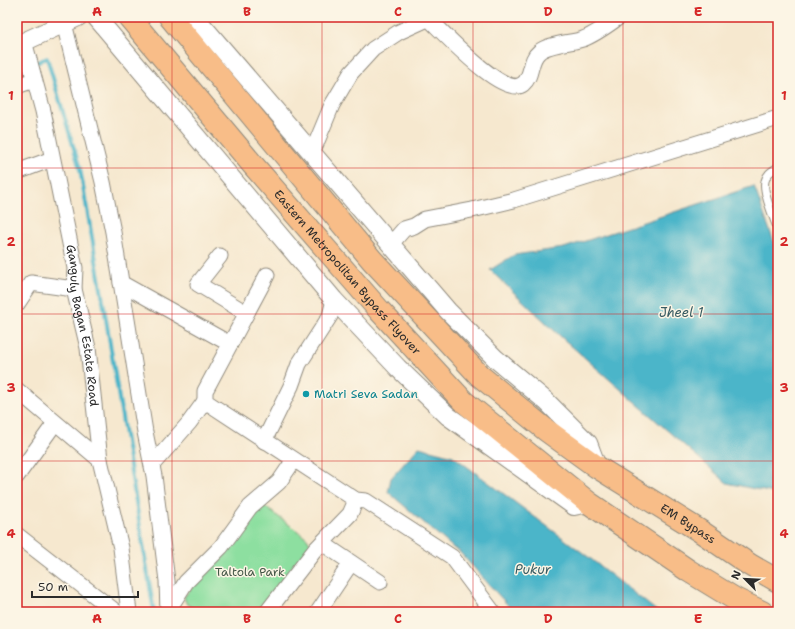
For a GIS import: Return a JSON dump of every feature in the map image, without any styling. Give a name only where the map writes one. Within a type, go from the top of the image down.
[{"type":"main road","name":"Eastern Metropolitan Bypass Flyover","points":[[129,17],[253,165],[462,401],[589,503],[689,571],[735,599],[759,611]]},
{"type":"main road","points":[[170,17],[372,260],[479,375],[546,430],[597,467]]},
{"type":"main road","name":"EM Bypass","points":[[597,467],[700,531],[750,565],[778,581]]},
{"type":"street","points":[[96,17],[334,300],[398,368],[448,416],[574,506],[589,503]]},
{"type":"street","points":[[195,17],[453,316],[496,359],[546,401],[588,443],[597,467]]},
{"type":"street","points":[[312,153],[332,105],[351,73],[373,49],[399,32],[430,18],[483,70],[494,78],[514,86],[522,85],[528,78],[534,59],[539,52],[583,38],[594,33],[619,17]]},
{"type":"street","points":[[17,86],[27,59],[71,20]]},
{"type":"street","points":[[71,20],[103,182],[152,465],[167,581],[168,612]]},
{"type":"street","name":"Ganguly Bagan Estate Road","points":[[27,59],[43,111],[75,268],[74,289],[88,348],[100,460],[121,548],[129,612]]},
{"type":"street","points":[[391,244],[404,229],[414,226],[426,219],[514,200],[778,118]]},
{"type":"street","points":[[17,172],[52,159]]},
{"type":"street","points":[[220,256],[198,284],[246,313]]},
{"type":"street","points":[[152,465],[189,423],[205,402],[205,391],[267,276]]},
{"type":"street","points":[[17,304],[31,283],[74,289]]},
{"type":"street","points":[[121,283],[230,344]]},
{"type":"street","points":[[264,441],[291,386],[299,364],[330,316],[334,300]]},
{"type":"street","points":[[17,390],[100,460]]},
{"type":"street","points":[[205,402],[356,500],[366,501],[452,557],[493,612]]},
{"type":"street","points":[[17,476],[55,423]]},
{"type":"street","points":[[168,612],[189,584],[221,547],[250,506],[279,482],[294,460]]},
{"type":"street","points":[[267,612],[322,543],[350,514],[356,500]]},
{"type":"street","points":[[17,535],[101,607],[116,612]]},
{"type":"street","points":[[322,543],[380,582]]},
{"type":"street","points":[[318,612],[351,563]]},
{"type":"lane","points":[[778,167],[769,173],[764,181],[765,191],[778,230]]},
{"type":"green space","name":"Taltola Park","points":[[260,503],[307,538],[313,548],[264,612],[199,612],[186,603],[184,597]]},
{"type":"water","name":"Jheel 1","points":[[754,186],[775,245],[778,259],[778,494],[727,483],[560,336],[490,270],[514,255],[564,248]]},
{"type":"water","name":"Pukur","points":[[419,447],[453,456],[591,559],[658,612],[514,612],[455,547],[457,551],[388,492],[391,478]]},
{"type":"waterway","points":[[17,70],[47,58],[80,169],[154,612]]},
{"type":"place","name":"Matri Seva Sadan","points":[[306,394]]}]
